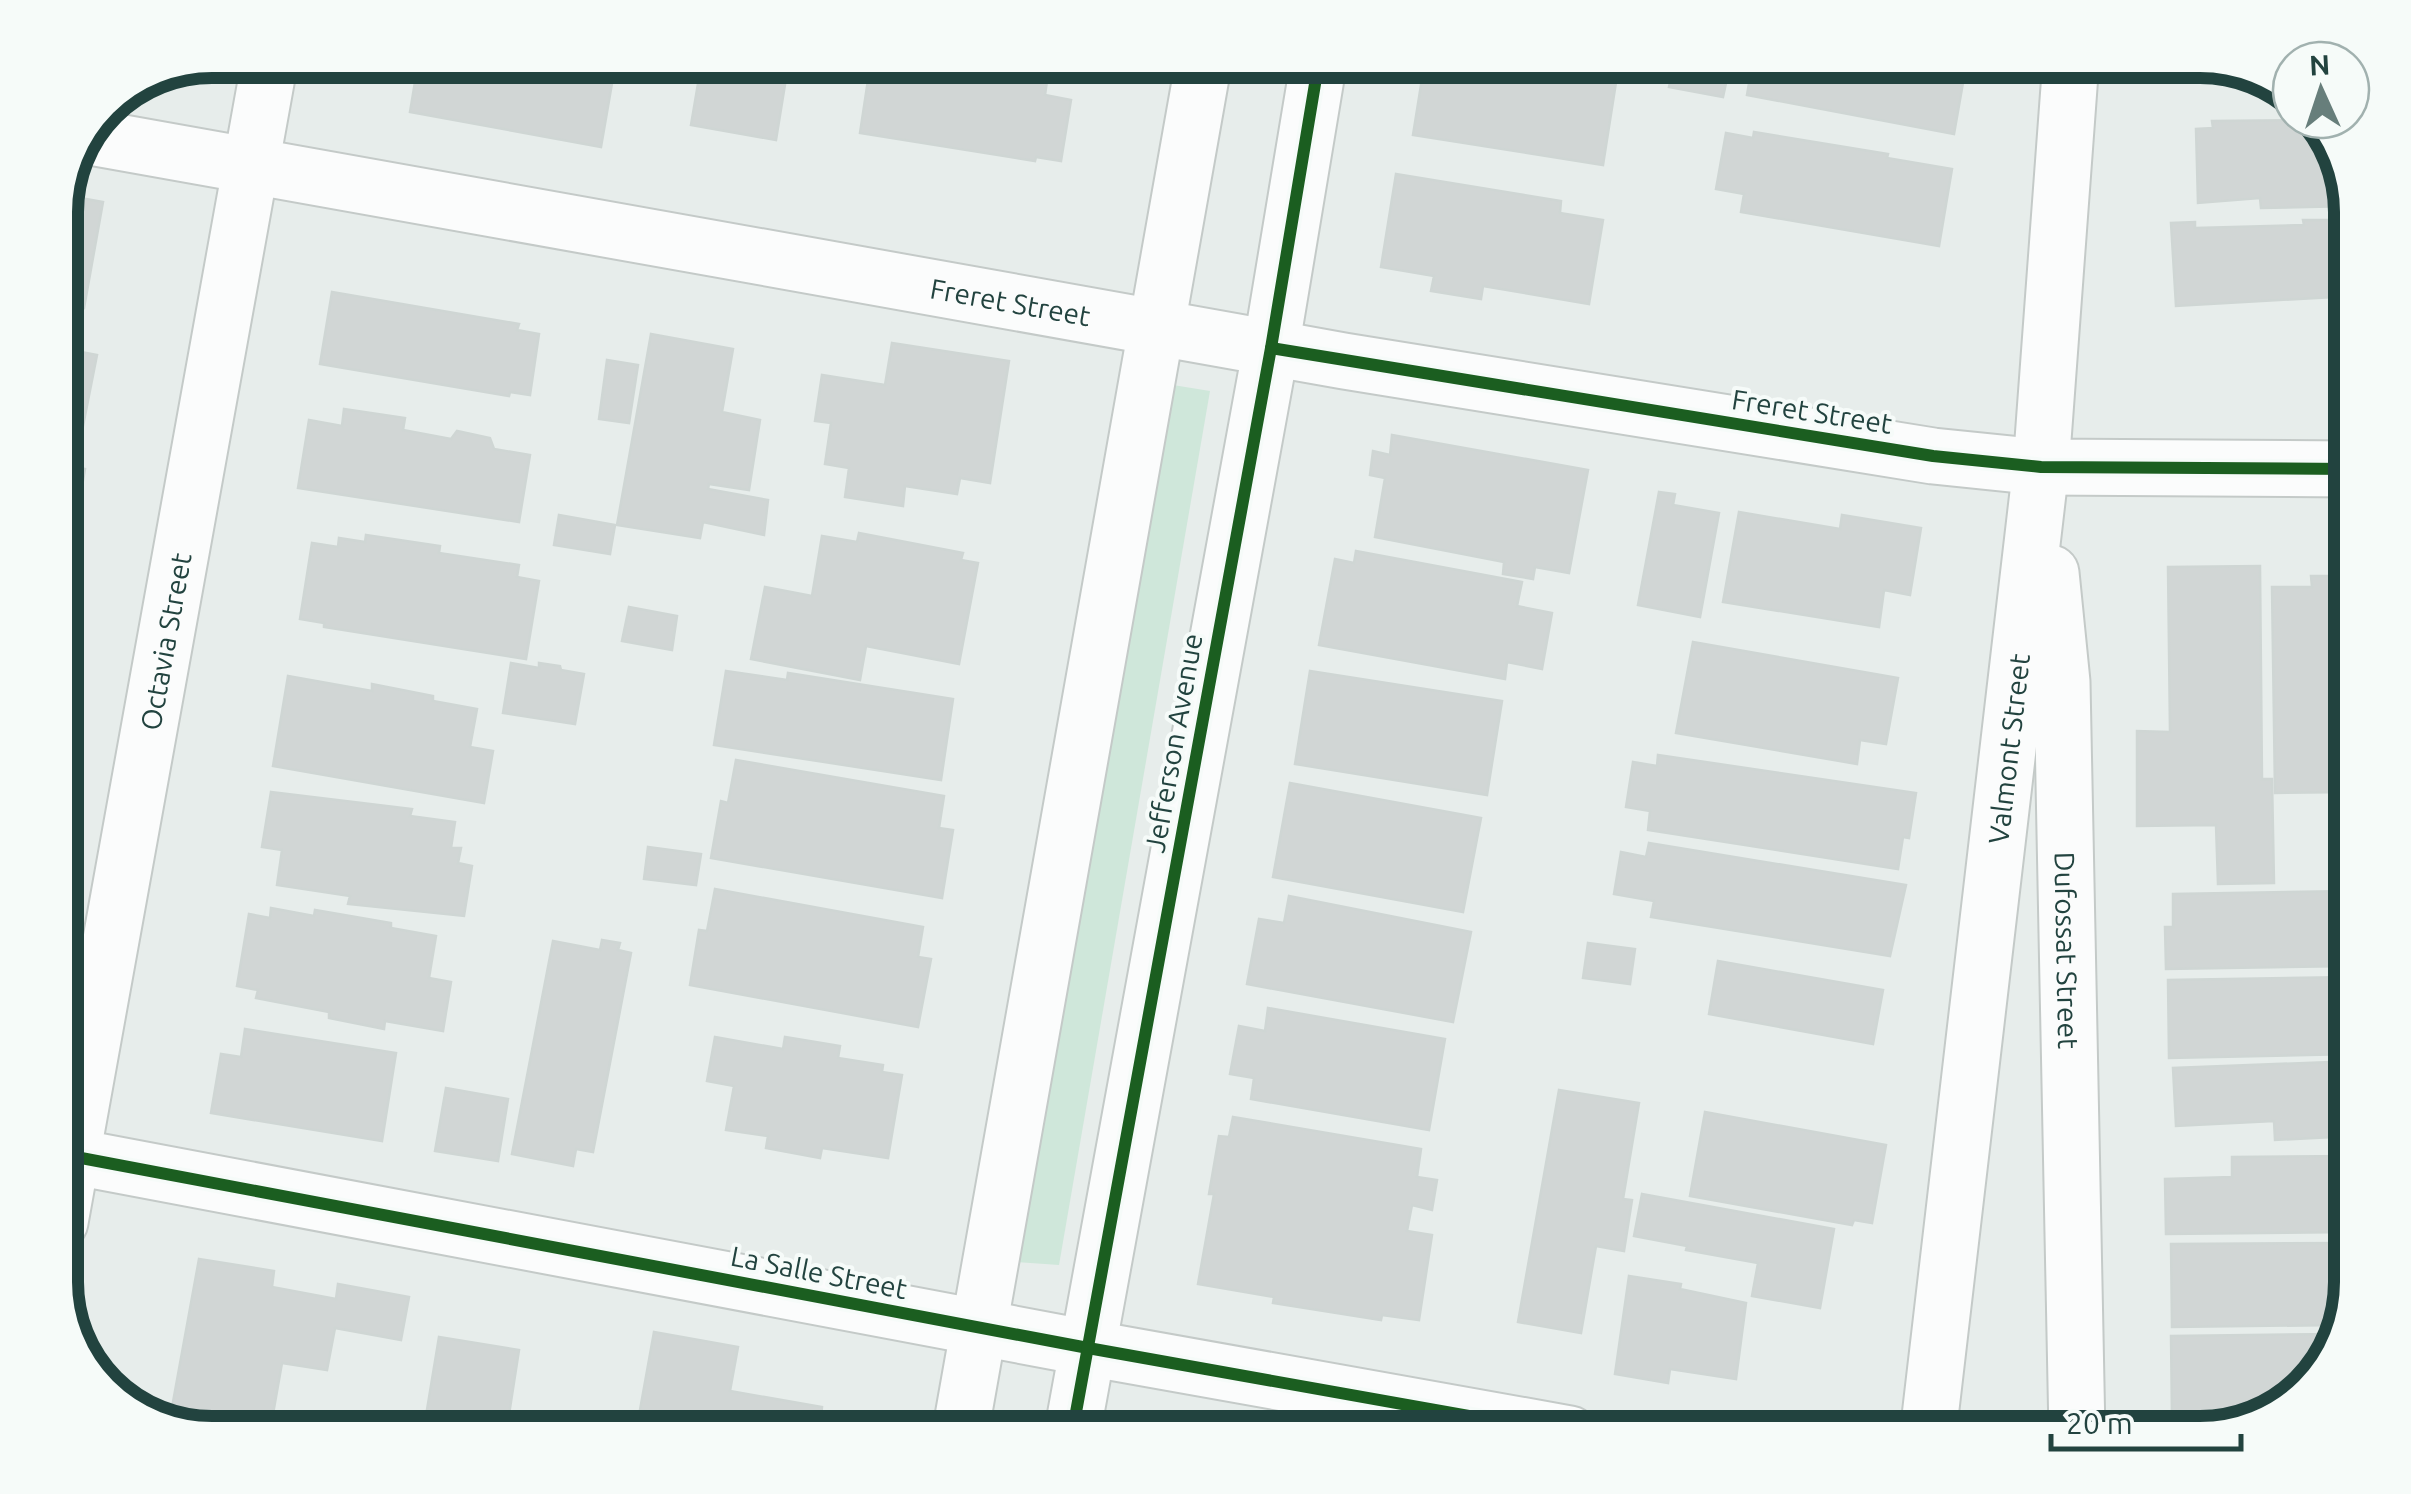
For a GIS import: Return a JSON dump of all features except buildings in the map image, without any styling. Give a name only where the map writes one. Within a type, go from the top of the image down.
[{"type":"street","name":"Octavia Street","points":[[78,1091],[267,78]]},
{"type":"street","points":[[963,1416],[1201,78]]},
{"type":"street","name":"Jefferson Avenue","points":[[1075,1416],[1271,348],[1316,78]]},
{"type":"street","name":"Valmont Street","points":[[1930,1416],[2040,467],[2070,78]]},
{"type":"street","name":"Freret Street","points":[[99,140],[1271,348],[1914,452],[2040,467],[2333,469]]},
{"type":"street","name":"Dufossat Street","points":[[2040,467],[2062,682],[2077,1416]]},
{"type":"street","name":"La Salle Street","points":[[78,1157],[979,1328],[1469,1416]]},
{"type":"green space","points":[[1173,385],[1210,391],[1059,1265],[1016,1262]]},
{"type":"cycle path","points":[[1075,1416],[1271,348],[1316,78]]},
{"type":"cycle path","points":[[1271,348],[1933,456],[2041,467],[2333,469]]},
{"type":"cycle path","points":[[78,1157],[1469,1416]]}]
